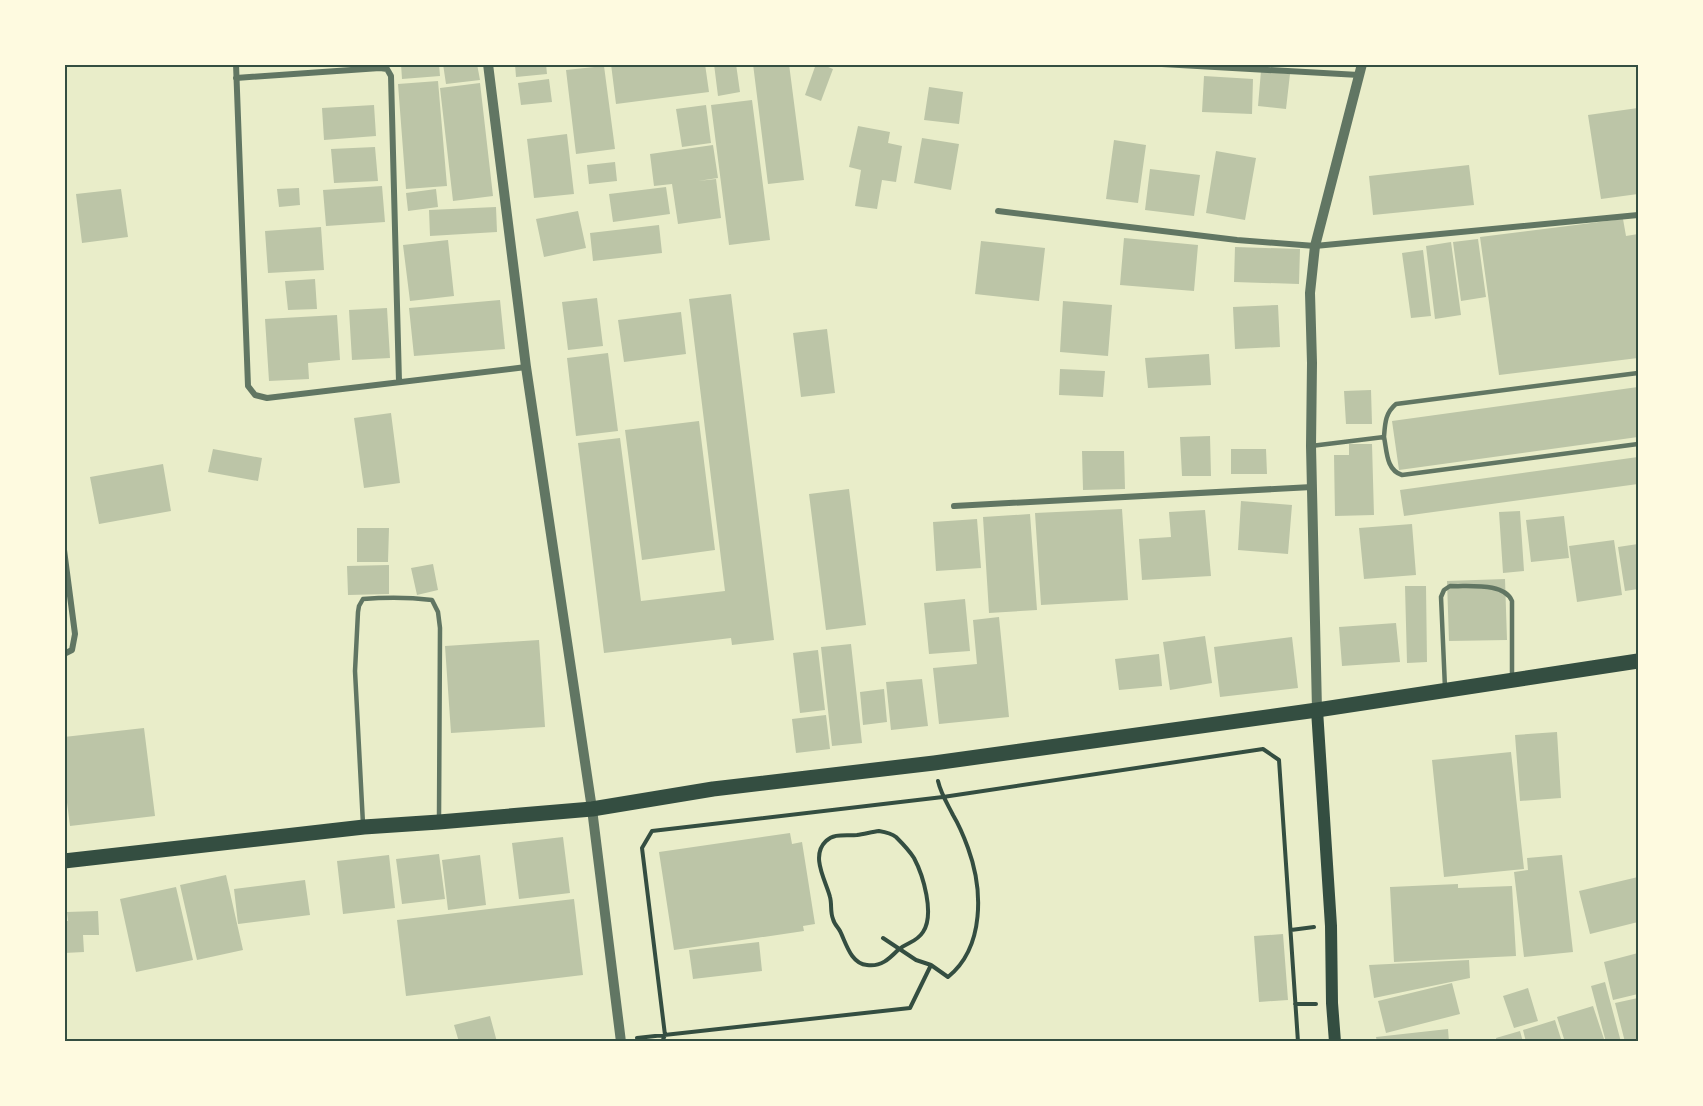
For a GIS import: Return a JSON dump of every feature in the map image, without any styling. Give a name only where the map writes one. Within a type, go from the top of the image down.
[{"type":"main road","points":[[64,861],[364,827],[592,809],[713,789],[934,763],[1317,710],[1638,661]]},
{"type":"main road","points":[[1317,710],[1335,1041]]},
{"type":"street","points":[[236,64],[248,386],[255,395],[267,398],[526,367]]},
{"type":"street","points":[[488,64],[526,367],[592,809],[621,1041]]},
{"type":"street","points":[[1162,64],[1361,70],[1315,246],[1310,292],[1317,710]]},
{"type":"street","points":[[236,78],[380,68],[387,69],[391,76],[399,382]]},
{"type":"street","points":[[998,211],[1237,240],[1315,246],[1638,215]]},
{"type":"street","points":[[954,506],[1312,487]]},
{"type":"street","points":[[64,550],[75,634],[72,650],[64,654]]},
{"type":"lane","points":[[1638,373],[1396,404],[1389,409],[1384,437],[1390,468],[1402,475],[1638,444]]},
{"type":"lane","points":[[1311,446],[1384,437]]},
{"type":"lane","points":[[1445,691],[1441,597],[1444,590],[1450,586],[1498,588],[1510,594],[1512,601],[1512,681]]},
{"type":"lane","points":[[364,827],[355,671],[358,606],[363,599],[381,597],[432,600],[438,612],[440,628],[439,822]]},
{"type":"path","points":[[662,1041],[665,1035],[642,848],[652,831],[943,797],[1263,749],[1279,760],[1298,1041]]},
{"type":"path","points":[[883,938],[916,960],[931,965],[948,977],[964,961],[974,939],[978,916],[976,881],[969,850],[943,797],[934,763]]},
{"type":"path","points":[[879,831],[893,835],[912,855],[923,881],[929,916],[925,930],[915,942],[899,949],[889,959],[876,965],[864,965],[846,946],[833,921],[830,897],[822,879],[819,864],[820,850],[833,836],[879,831]]},
{"type":"path","points":[[1291,930],[1330,926]]},
{"type":"path","points":[[644,1037],[910,1008],[931,965]]},
{"type":"building","points":[[401,64],[439,64],[440,76],[402,79]]},
{"type":"building","points":[[443,64],[477,64],[480,80],[446,84]]},
{"type":"building","points":[[515,64],[546,64],[547,74],[516,77]]},
{"type":"building","points":[[611,64],[705,64],[709,92],[616,104]]},
{"type":"building","points":[[714,64],[736,64],[740,92],[718,96]]},
{"type":"building","points":[[753,64],[789,64],[804,180],[768,184]]},
{"type":"building","points":[[816,64],[833,69],[821,101],[805,95]]},
{"type":"building","points":[[604,66],[615,149],[576,154],[566,70]]},
{"type":"building","points":[[1261,71],[1290,74],[1286,109],[1258,106]]},
{"type":"building","points":[[1204,76],[1253,79],[1252,114],[1202,112]]},
{"type":"building","points":[[549,79],[552,102],[521,105],[518,83]]},
{"type":"building","points":[[438,81],[447,186],[406,189],[398,84]]},
{"type":"building","points":[[480,83],[493,196],[453,201],[440,88]]},
{"type":"building","points":[[929,87],[963,92],[959,124],[924,120]]},
{"type":"building","points":[[752,100],[770,240],[729,245],[711,105]]},
{"type":"building","points":[[374,105],[376,136],[324,140],[322,108]]},
{"type":"building","points":[[706,105],[711,143],[682,147],[676,109]]},
{"type":"building","points":[[1638,108],[1638,194],[1601,199],[1588,115]]},
{"type":"building","points":[[858,126],[890,132],[888,143],[902,146],[896,182],[882,180],[877,209],[855,206],[861,170],[849,167]]},
{"type":"building","points":[[567,134],[574,194],[534,198],[527,139]]},
{"type":"building","points":[[922,138],[959,144],[951,190],[914,183]]},
{"type":"building","points":[[1114,140],[1146,145],[1138,203],[1106,199]]},
{"type":"building","points":[[713,145],[718,178],[698,181],[716,179],[721,218],[678,224],[672,184],[654,186],[650,154]]},
{"type":"building","points":[[375,147],[378,181],[334,183],[331,149]]},
{"type":"building","points":[[1216,151],[1256,158],[1245,220],[1206,213]]},
{"type":"building","points":[[615,162],[617,181],[589,184],[587,165]]},
{"type":"building","points":[[1469,165],[1474,205],[1373,215],[1369,176]]},
{"type":"building","points":[[1150,169],[1200,175],[1194,216],[1145,210]]},
{"type":"building","points":[[382,186],[385,222],[326,226],[323,190]]},
{"type":"building","points":[[666,187],[670,214],[613,222],[609,194]]},
{"type":"building","points":[[299,188],[300,205],[279,207],[277,189]]},
{"type":"building","points":[[121,189],[128,237],[82,243],[76,194]]},
{"type":"building","points":[[436,189],[438,207],[408,211],[406,193]]},
{"type":"building","points":[[496,207],[497,232],[430,236],[429,210]]},
{"type":"building","points":[[578,211],[586,248],[544,257],[536,219]]},
{"type":"building","points":[[1623,219],[1626,236],[1638,234],[1638,358],[1499,375],[1480,237]]},
{"type":"building","points":[[659,225],[662,253],[593,261],[590,233]]},
{"type":"building","points":[[321,227],[324,270],[268,273],[265,231]]},
{"type":"building","points":[[1124,238],[1198,245],[1194,291],[1120,285]]},
{"type":"building","points":[[1478,239],[1486,297],[1461,301],[1453,242]]},
{"type":"building","points":[[448,240],[454,296],[410,301],[403,245]]},
{"type":"building","points":[[981,241],[1045,248],[1039,301],[975,294]]},
{"type":"building","points":[[1451,242],[1461,315],[1435,319],[1426,246]]},
{"type":"building","points":[[1235,247],[1300,249],[1299,284],[1234,282]]},
{"type":"building","points":[[1423,250],[1431,316],[1411,318],[1402,253]]},
{"type":"building","points":[[315,279],[317,309],[288,310],[285,281]]},
{"type":"building","points":[[731,294],[774,640],[732,645],[731,638],[604,653],[578,443],[620,438],[641,601],[725,591],[689,299]]},
{"type":"building","points":[[597,298],[603,346],[568,350],[562,302]]},
{"type":"building","points":[[500,300],[505,349],[414,356],[409,308]]},
{"type":"building","points":[[1063,301],[1112,305],[1108,356],[1060,352]]},
{"type":"building","points":[[1278,305],[1280,347],[1235,349],[1233,307]]},
{"type":"building","points":[[387,308],[390,358],[352,360],[349,310]]},
{"type":"building","points":[[681,312],[686,354],[624,362],[618,320]]},
{"type":"building","points":[[337,315],[340,360],[308,363],[309,379],[269,381],[265,319]]},
{"type":"building","points":[[827,329],[835,393],[801,397],[793,333]]},
{"type":"building","points":[[608,353],[618,431],[576,436],[567,358]]},
{"type":"building","points":[[1209,354],[1211,385],[1148,388],[1145,358]]},
{"type":"building","points":[[1060,369],[1105,371],[1103,397],[1059,395]]},
{"type":"building","points":[[1638,387],[1638,437],[1399,470],[1392,421]]},
{"type":"building","points":[[1371,390],[1372,424],[1346,424],[1344,391]]},
{"type":"building","points":[[391,413],[400,483],[364,488],[354,418]]},
{"type":"building","points":[[699,421],[715,550],[642,560],[625,430]]},
{"type":"building","points":[[1210,436],[1211,476],[1182,476],[1180,437]]},
{"type":"building","points":[[1349,444],[1372,444],[1374,515],[1335,516],[1334,455],[1349,455]]},
{"type":"building","points":[[213,449],[262,458],[258,481],[208,472]]},
{"type":"building","points":[[1231,449],[1266,449],[1267,474],[1231,474]]},
{"type":"building","points":[[1082,451],[1124,451],[1125,489],[1083,490]]},
{"type":"building","points":[[1638,457],[1638,484],[1404,516],[1400,490]]},
{"type":"building","points":[[163,464],[171,511],[99,524],[90,477]]},
{"type":"building","points":[[849,489],[866,625],[826,630],[809,494]]},
{"type":"building","points":[[1241,501],[1292,505],[1288,554],[1238,550]]},
{"type":"building","points":[[1122,509],[1128,600],[1041,605],[1035,513]]},
{"type":"building","points":[[1205,510],[1211,576],[1142,580],[1139,539],[1171,537],[1169,512]]},
{"type":"building","points":[[1520,511],[1524,571],[1503,573],[1499,512]]},
{"type":"building","points":[[1030,514],[1037,610],[989,613],[983,517]]},
{"type":"building","points":[[1564,516],[1569,558],[1531,562],[1526,520]]},
{"type":"building","points":[[977,519],[981,568],[936,571],[933,522]]},
{"type":"building","points":[[1412,524],[1416,575],[1364,579],[1359,528]]},
{"type":"building","points":[[357,528],[389,528],[388,562],[357,562]]},
{"type":"building","points":[[1614,540],[1622,595],[1577,602],[1569,546]]},
{"type":"building","points":[[1638,544],[1638,589],[1625,591],[1618,547]]},
{"type":"building","points":[[433,564],[438,590],[417,595],[411,568]]},
{"type":"building","points":[[389,565],[389,594],[348,595],[347,566]]},
{"type":"building","points":[[1505,579],[1507,640],[1449,641],[1447,581]]},
{"type":"building","points":[[1405,586],[1426,586],[1427,662],[1407,663]]},
{"type":"building","points":[[965,599],[970,651],[929,654],[924,603]]},
{"type":"building","points":[[999,617],[1009,717],[939,724],[933,668],[977,664],[973,620]]},
{"type":"building","points":[[1396,623],[1400,662],[1342,666],[1339,627]]},
{"type":"building","points":[[1205,636],[1212,683],[1170,690],[1163,642]]},
{"type":"building","points":[[1292,637],[1298,688],[1220,697],[1214,647]]},
{"type":"building","points":[[539,640],[545,727],[451,733],[445,646]]},
{"type":"building","points":[[851,644],[862,743],[832,746],[821,647]]},
{"type":"building","points":[[818,650],[825,710],[800,713],[793,653]]},
{"type":"building","points":[[1159,654],[1162,686],[1119,690],[1115,659]]},
{"type":"building","points":[[922,679],[928,726],[891,730],[886,682]]},
{"type":"building","points":[[884,689],[887,722],[863,725],[860,692]]},
{"type":"building","points":[[826,715],[830,749],[796,753],[792,719]]},
{"type":"building","points":[[144,728],[155,816],[70,826],[64,779],[64,737]]},
{"type":"building","points":[[1557,732],[1561,798],[1520,801],[1515,735]]},
{"type":"building","points":[[1511,752],[1524,869],[1444,877],[1432,760]]},
{"type":"building","points":[[790,833],[792,844],[802,842],[815,924],[803,926],[804,931],[674,950],[659,852]]},
{"type":"building","points":[[563,837],[570,893],[519,899],[512,843]]},
{"type":"building","points":[[439,854],[445,899],[402,904],[396,859]]},
{"type":"building","points":[[389,855],[395,908],[343,914],[337,861]]},
{"type":"building","points":[[480,855],[486,905],[448,910],[442,860]]},
{"type":"building","points":[[1562,855],[1573,952],[1524,957],[1514,872],[1528,870],[1527,858]]},
{"type":"building","points":[[226,875],[243,950],[197,960],[180,885]]},
{"type":"building","points":[[1638,877],[1638,922],[1590,934],[1579,891]]},
{"type":"building","points":[[305,880],[310,915],[238,924],[234,889]]},
{"type":"building","points":[[1458,884],[1458,888],[1512,886],[1516,956],[1394,962],[1390,887]]},
{"type":"building","points":[[176,887],[193,960],[136,972],[120,899]]},
{"type":"building","points":[[574,899],[583,975],[406,996],[397,920]]},
{"type":"building","points":[[98,911],[99,935],[83,935],[84,952],[64,953],[64,921],[68,921],[67,912]]},
{"type":"building","points":[[1283,934],[1288,1000],[1259,1002],[1254,936]]},
{"type":"building","points":[[759,942],[762,971],[693,979],[689,950]]},
{"type":"building","points":[[1638,953],[1638,994],[1613,1000],[1604,962]]},
{"type":"building","points":[[1469,960],[1470,978],[1374,998],[1369,965]]},
{"type":"building","points":[[1605,982],[1621,1042],[1606,1042],[1591,986]]},
{"type":"building","points":[[1452,983],[1460,1014],[1386,1033],[1378,1001]]},
{"type":"building","points":[[1528,988],[1538,1021],[1514,1028],[1503,996]]},
{"type":"building","points":[[1638,998],[1638,1042],[1625,1042],[1615,1003]]},
{"type":"building","points":[[1593,1006],[1605,1042],[1565,1042],[1557,1017]]},
{"type":"building","points":[[490,1016],[497,1042],[459,1042],[454,1025]]},
{"type":"building","points":[[1555,1020],[1562,1042],[1526,1042],[1523,1030]]},
{"type":"building","points":[[1448,1029],[1449,1042],[1377,1042],[1376,1037]]},
{"type":"building","points":[[1520,1031],[1523,1042],[1497,1042],[1496,1038]]}]
